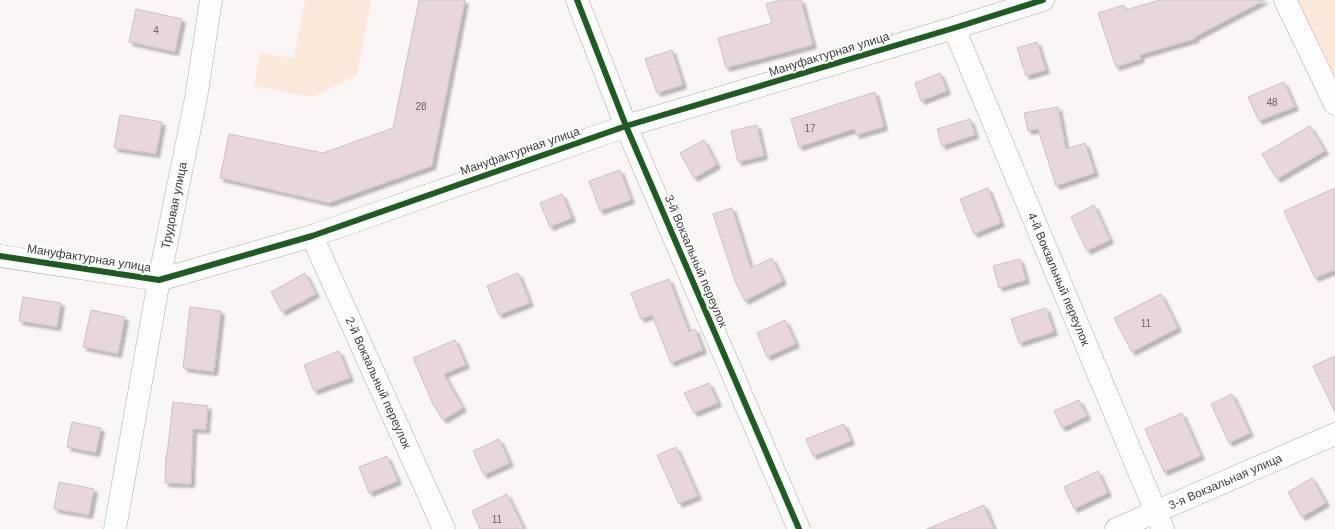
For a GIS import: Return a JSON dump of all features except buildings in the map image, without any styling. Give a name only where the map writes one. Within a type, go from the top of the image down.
[{"type":"street","name":"Трудовая улица","points":[[115,529],[159,280],[196,98],[211,0]]},
{"type":"street","name":"3-й Вокзальный переулок","points":[[577,0],[626,126],[799,529]]},
{"type":"street","name":"Мануфактурная улица","points":[[0,256],[159,280],[312,236],[626,126],[1043,0]]},
{"type":"street","points":[[1285,0],[1335,104]]},
{"type":"street","name":"4-й Вокзальный переулок","points":[[954,28],[1159,521]]},
{"type":"street","name":"2-й Вокзальный переулок","points":[[312,236],[444,529]]},
{"type":"street","name":"3-я Вокзальная улица","points":[[1116,529],[1159,521],[1335,434]]},
{"type":"shaded area","points":[[305,0],[371,0],[357,75],[312,97],[254,86],[260,53],[294,58]]},
{"type":"shaded area","points":[[1278,0],[1335,0],[1335,102]]},
{"type":"cycle path","points":[[577,0],[626,126],[799,529]]},
{"type":"cycle path","points":[[0,256],[159,280],[312,236],[626,126],[1043,0]]}]
